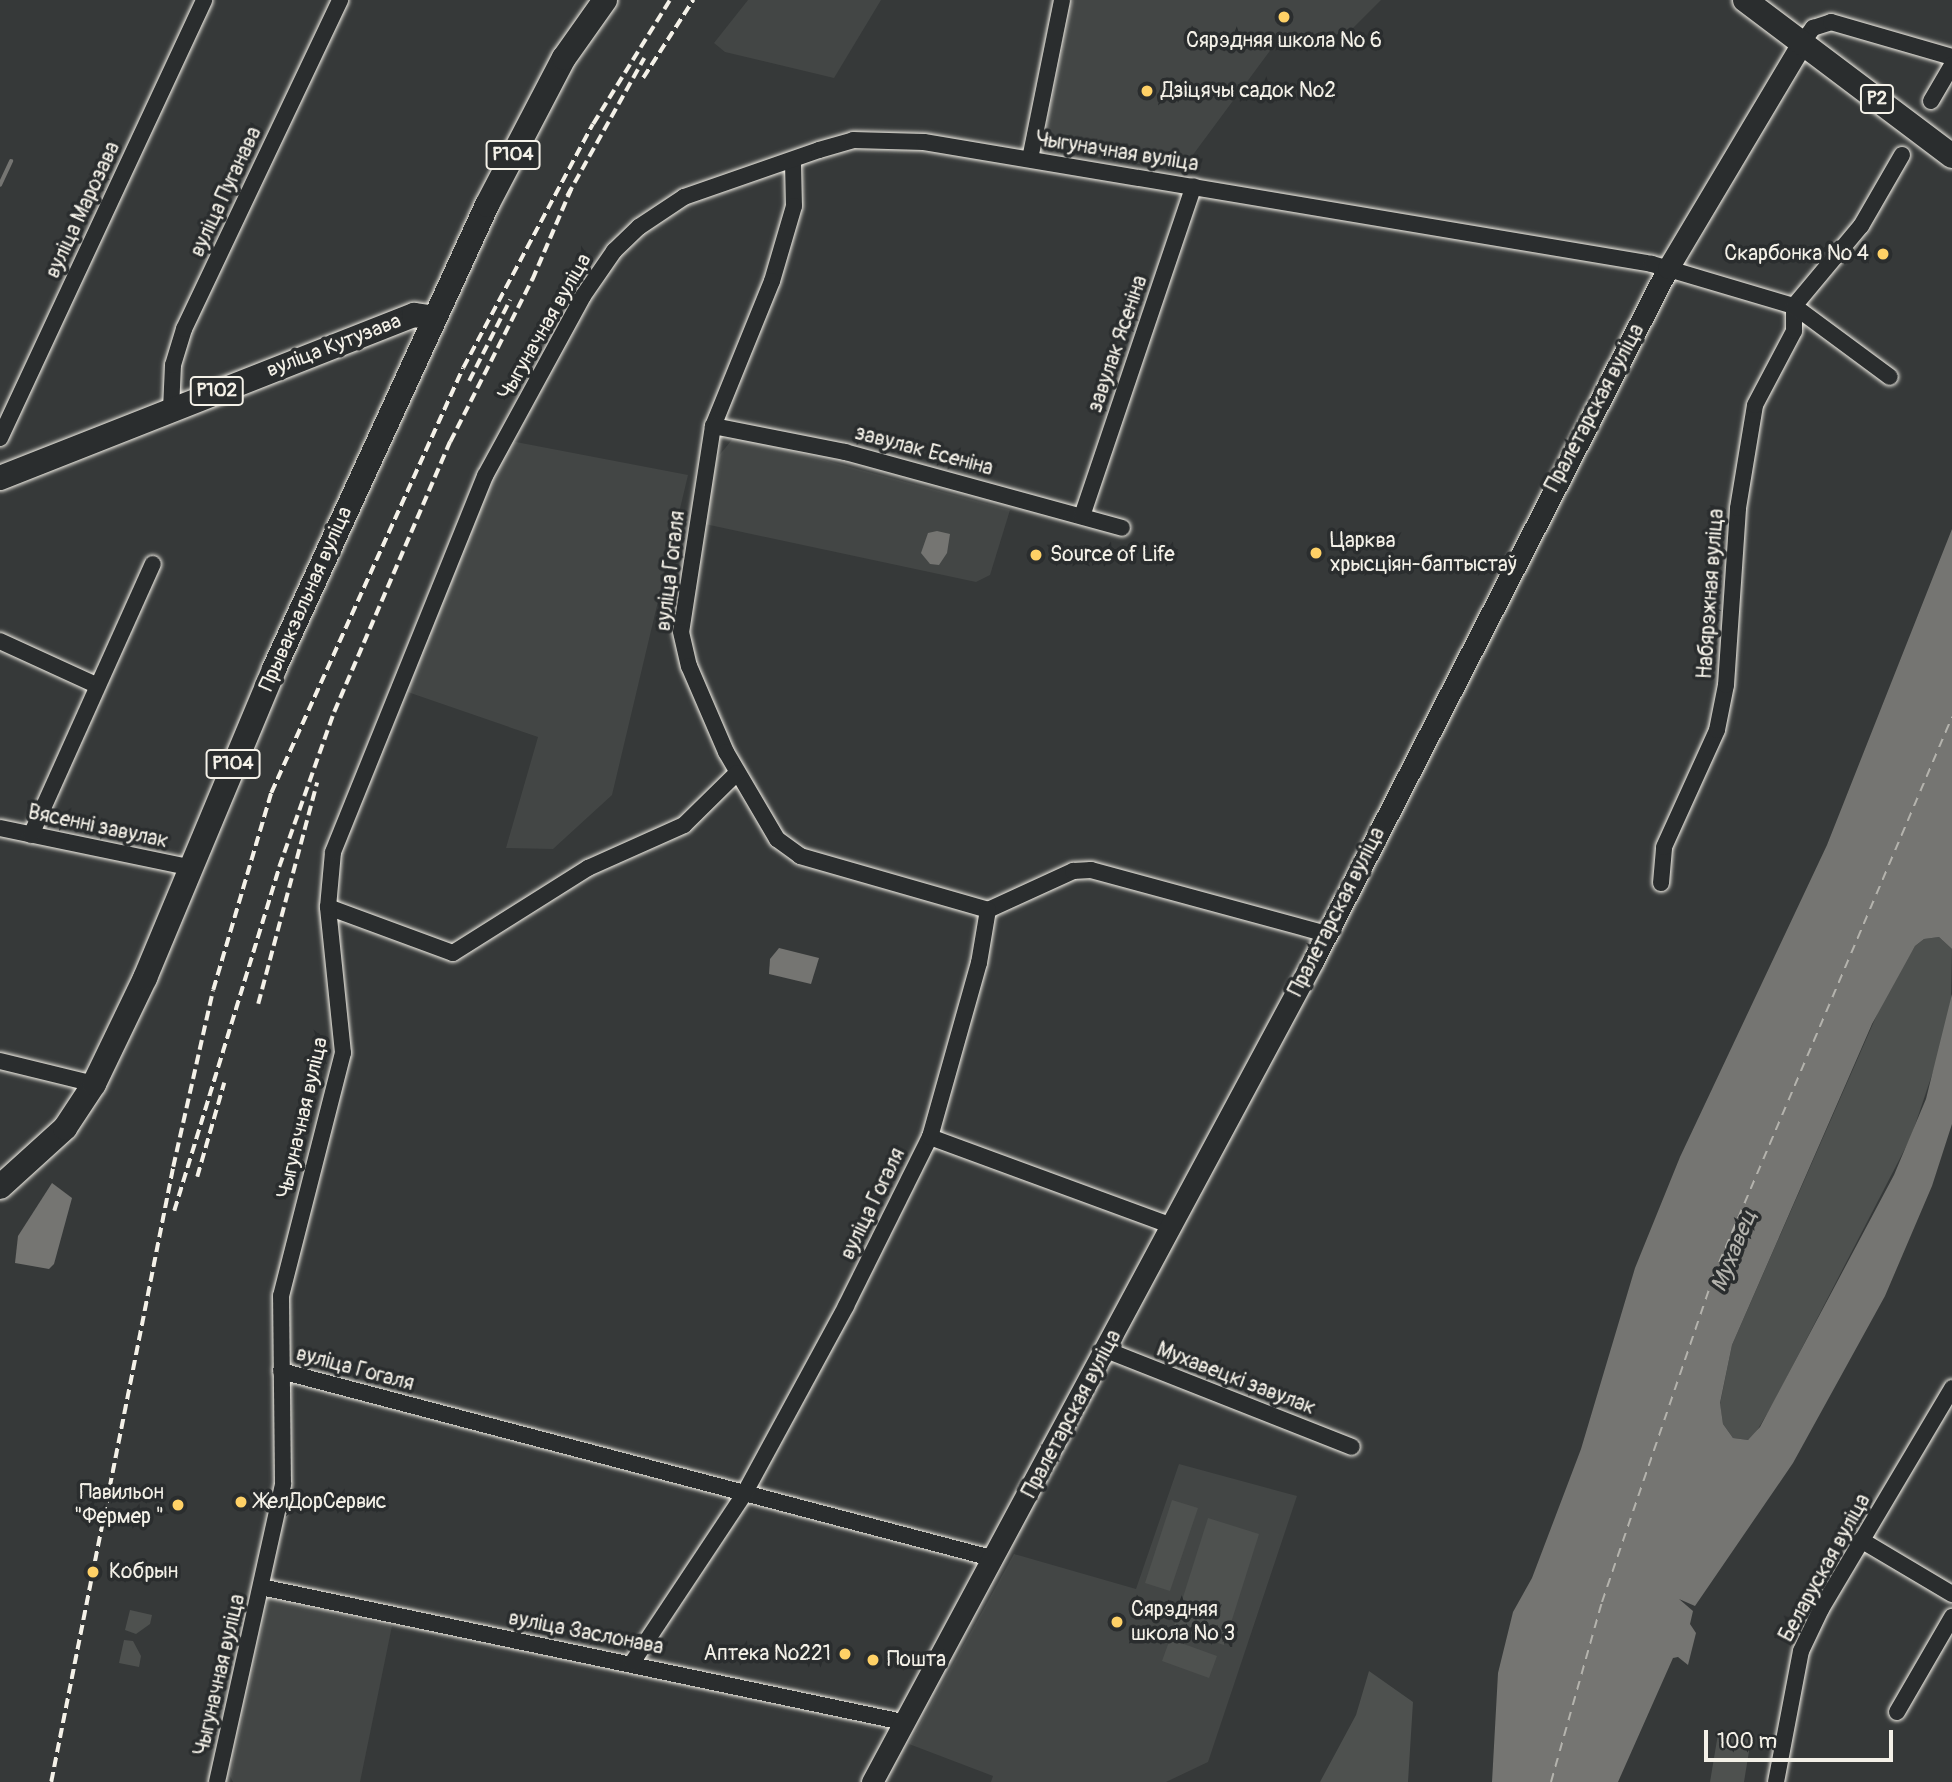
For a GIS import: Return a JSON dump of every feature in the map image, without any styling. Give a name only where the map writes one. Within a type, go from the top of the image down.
[{"type":"main road","name":"Прывакзальная вуліца","points":[[0,1187],[65,1128],[94,1084],[145,978],[188,867],[435,318],[538,104],[604,0]]},
{"type":"main road","name":"Р2","points":[[1745,0],[1952,156]]},
{"type":"main road","name":"Пралетарская вуліца","points":[[872,1782],[995,1559],[1327,934],[1668,268],[1802,43]]},
{"type":"main road","name":"вуліца Кутузава","points":[[0,478],[414,315],[435,318]]},
{"type":"street","name":"вуліца Марозава","points":[[0,438],[204,0]]},
{"type":"street","name":"вуліца Пуганава","points":[[171,409],[173,365],[184,329],[340,0]]},
{"type":"street","points":[[1030,159],[1062,0]]},
{"type":"street","points":[[1802,43],[1813,28],[1831,22],[1952,57]]},
{"type":"street","points":[[1931,101],[1952,65]]},
{"type":"street","name":"Чыгуначная вуліца","points":[[217,1782],[283,1484],[281,1296],[343,1053],[328,907],[333,852],[485,476],[583,296],[614,251],[639,227],[684,197],[793,163],[853,140],[924,142],[1668,268],[1752,298],[1794,306]]},
{"type":"street","points":[[1889,377],[1794,306],[1861,226],[1902,155]]},
{"type":"street","name":"вуліца Гогаля","points":[[632,1663],[743,1496],[846,1306],[930,1138],[979,963],[988,910],[800,856],[777,839],[737,773],[689,666],[681,632],[713,426],[772,281],[794,206],[793,163]]},
{"type":"street","name":"завулак Ясеніна","points":[[1082,516],[1194,186]]},
{"type":"street","name":"Набярэжная вуліца","points":[[1661,883],[1664,847],[1717,730],[1726,685],[1738,508],[1755,405],[1794,331],[1794,306]]},
{"type":"street","name":"завулак Есеніна","points":[[713,426],[845,452],[1122,528]]},
{"type":"street","points":[[31,835],[96,685],[153,564]]},
{"type":"street","points":[[0,641],[96,685]]},
{"type":"street","points":[[328,907],[453,953],[588,868],[684,825],[737,773]]},
{"type":"street","name":"Вясенні завулак","points":[[0,828],[188,867]]},
{"type":"street","points":[[988,910],[1073,871],[1091,870],[1327,934]]},
{"type":"street","points":[[0,1061],[94,1084]]},
{"type":"street","points":[[930,1138],[1172,1226]]},
{"type":"street","name":"Мухавецкі завулак","points":[[1105,1350],[1352,1447]]},
{"type":"street","name":"вуліца Гогаля","points":[[281,1371],[743,1496],[995,1559]]},
{"type":"street","name":"Беларуская вуліца","points":[[1776,1782],[1801,1651],[1861,1540],[1952,1388]]},
{"type":"street","points":[[1861,1540],[1952,1594]]},
{"type":"street","name":"вуліца Заслонава","points":[[261,1587],[903,1722]]},
{"type":"street","points":[[1897,1712],[1952,1616]]},
{"type":"shaded area","points":[[748,0],[881,0],[834,78],[725,52],[714,43]]},
{"type":"shaded area","name":"Дзіцячы садок №2","points":[[1073,0],[1381,0],[1342,39],[1283,33],[1181,171],[1042,148]]},
{"type":"shaded area","points":[[735,436],[1010,510],[990,575],[976,582],[705,524],[717,458]]},
{"type":"shaded area","points":[[505,440],[688,475],[612,795],[553,849],[506,848],[538,737],[396,688]]},
{"type":"shaded area","points":[[1939,937],[1952,949],[1951,999],[1941,1048],[1911,1137],[1773,1404],[1755,1434],[1748,1440],[1733,1438],[1723,1424],[1720,1404],[1732,1345],[1886,994],[1915,946],[1924,939]]},
{"type":"shaded area","name":"Сярэдняя школа № 3","points":[[1179,1464],[1297,1496],[1208,1762],[1166,1782],[991,1782],[993,1776],[909,1744],[1014,1554],[1136,1589]]},
{"type":"shaded area","points":[[1172,1500],[1198,1508],[1170,1591],[1145,1583]]},
{"type":"shaded area","points":[[1208,1518],[1259,1534],[1224,1645],[1173,1629]]},
{"type":"shaded area","points":[[269,1598],[392,1626],[360,1782],[233,1782],[230,1776]]},
{"type":"shaded area","points":[[130,1610],[152,1615],[150,1624],[136,1634],[125,1630]]},
{"type":"shaded area","points":[[1170,1639],[1217,1656],[1209,1678],[1162,1661]]},
{"type":"shaded area","points":[[124,1640],[133,1641],[141,1656],[139,1667],[119,1663]]},
{"type":"shaded area","points":[[1369,1671],[1413,1702],[1408,1782],[1320,1782],[1356,1715]]},
{"type":"shaded area","points":[[1718,1734],[1751,1739],[1744,1782],[1710,1782]]},
{"type":"water","name":"Мухавец","points":[[1952,529],[1952,949],[1939,937],[1924,939],[1915,946],[1872,1024],[1732,1345],[1720,1403],[1723,1424],[1733,1438],[1748,1440],[1760,1427],[1894,1175],[1926,1099],[1952,994],[1952,1124],[1932,1186],[1885,1296],[1793,1463],[1695,1606],[1679,1599],[1693,1611],[1690,1624],[1696,1633],[1688,1665],[1678,1657],[1673,1658],[1618,1782],[1492,1782],[1498,1673],[1513,1612],[1532,1578],[1581,1449],[1635,1268],[1680,1157],[1827,845]]},
{"type":"water","points":[[937,531],[950,534],[947,553],[939,565],[930,564],[921,553],[928,533]]},
{"type":"water","points":[[779,948],[819,958],[811,984],[769,974],[770,959]]},
{"type":"water","points":[[52,1183],[72,1198],[54,1264],[49,1269],[15,1263],[18,1236]]},
{"type":"waterway","points":[[0,185],[11,161]]},
{"type":"ferry route","points":[[1551,1782],[1602,1602],[1713,1277],[1952,717]]},
{"type":"railway","points":[[51,1782],[173,1167],[213,990],[271,793],[463,368],[593,124],[670,0]]},
{"type":"railway","points":[[643,78],[693,0]]},
{"type":"railway","points":[[567,196],[644,58]]},
{"type":"railway","points":[[174,1211],[279,867],[334,712],[450,442],[532,280],[571,189]]},
{"type":"railway","points":[[469,381],[510,300]]},
{"type":"railway","points":[[258,1004],[317,783]]},
{"type":"railway","points":[[197,1177],[224,1083]]},
{"type":"place","name":"Сярэдняя школа № 6","points":[[1284,17]]},
{"type":"place","name":"Дзіцячы садок №2","points":[[1147,91]]},
{"type":"place","name":"Скарбонка № 4","points":[[1883,254]]},
{"type":"place","name":"Царква хрысціян-баптыстаў","points":[[1316,553]]},
{"type":"place","name":"Source of Life","points":[[1036,555]]},
{"type":"place","name":"ЖелДорСервис","points":[[241,1502]]},
{"type":"place","name":"Павильон \"Фермер \"","points":[[178,1505]]},
{"type":"place","name":"Кобрын","points":[[93,1572]]},
{"type":"place","name":"Сярэдняя школа № 3","points":[[1117,1622]]},
{"type":"place","name":"Аптека №221","points":[[845,1654]]},
{"type":"place","name":"Пошта","points":[[873,1660]]}]
